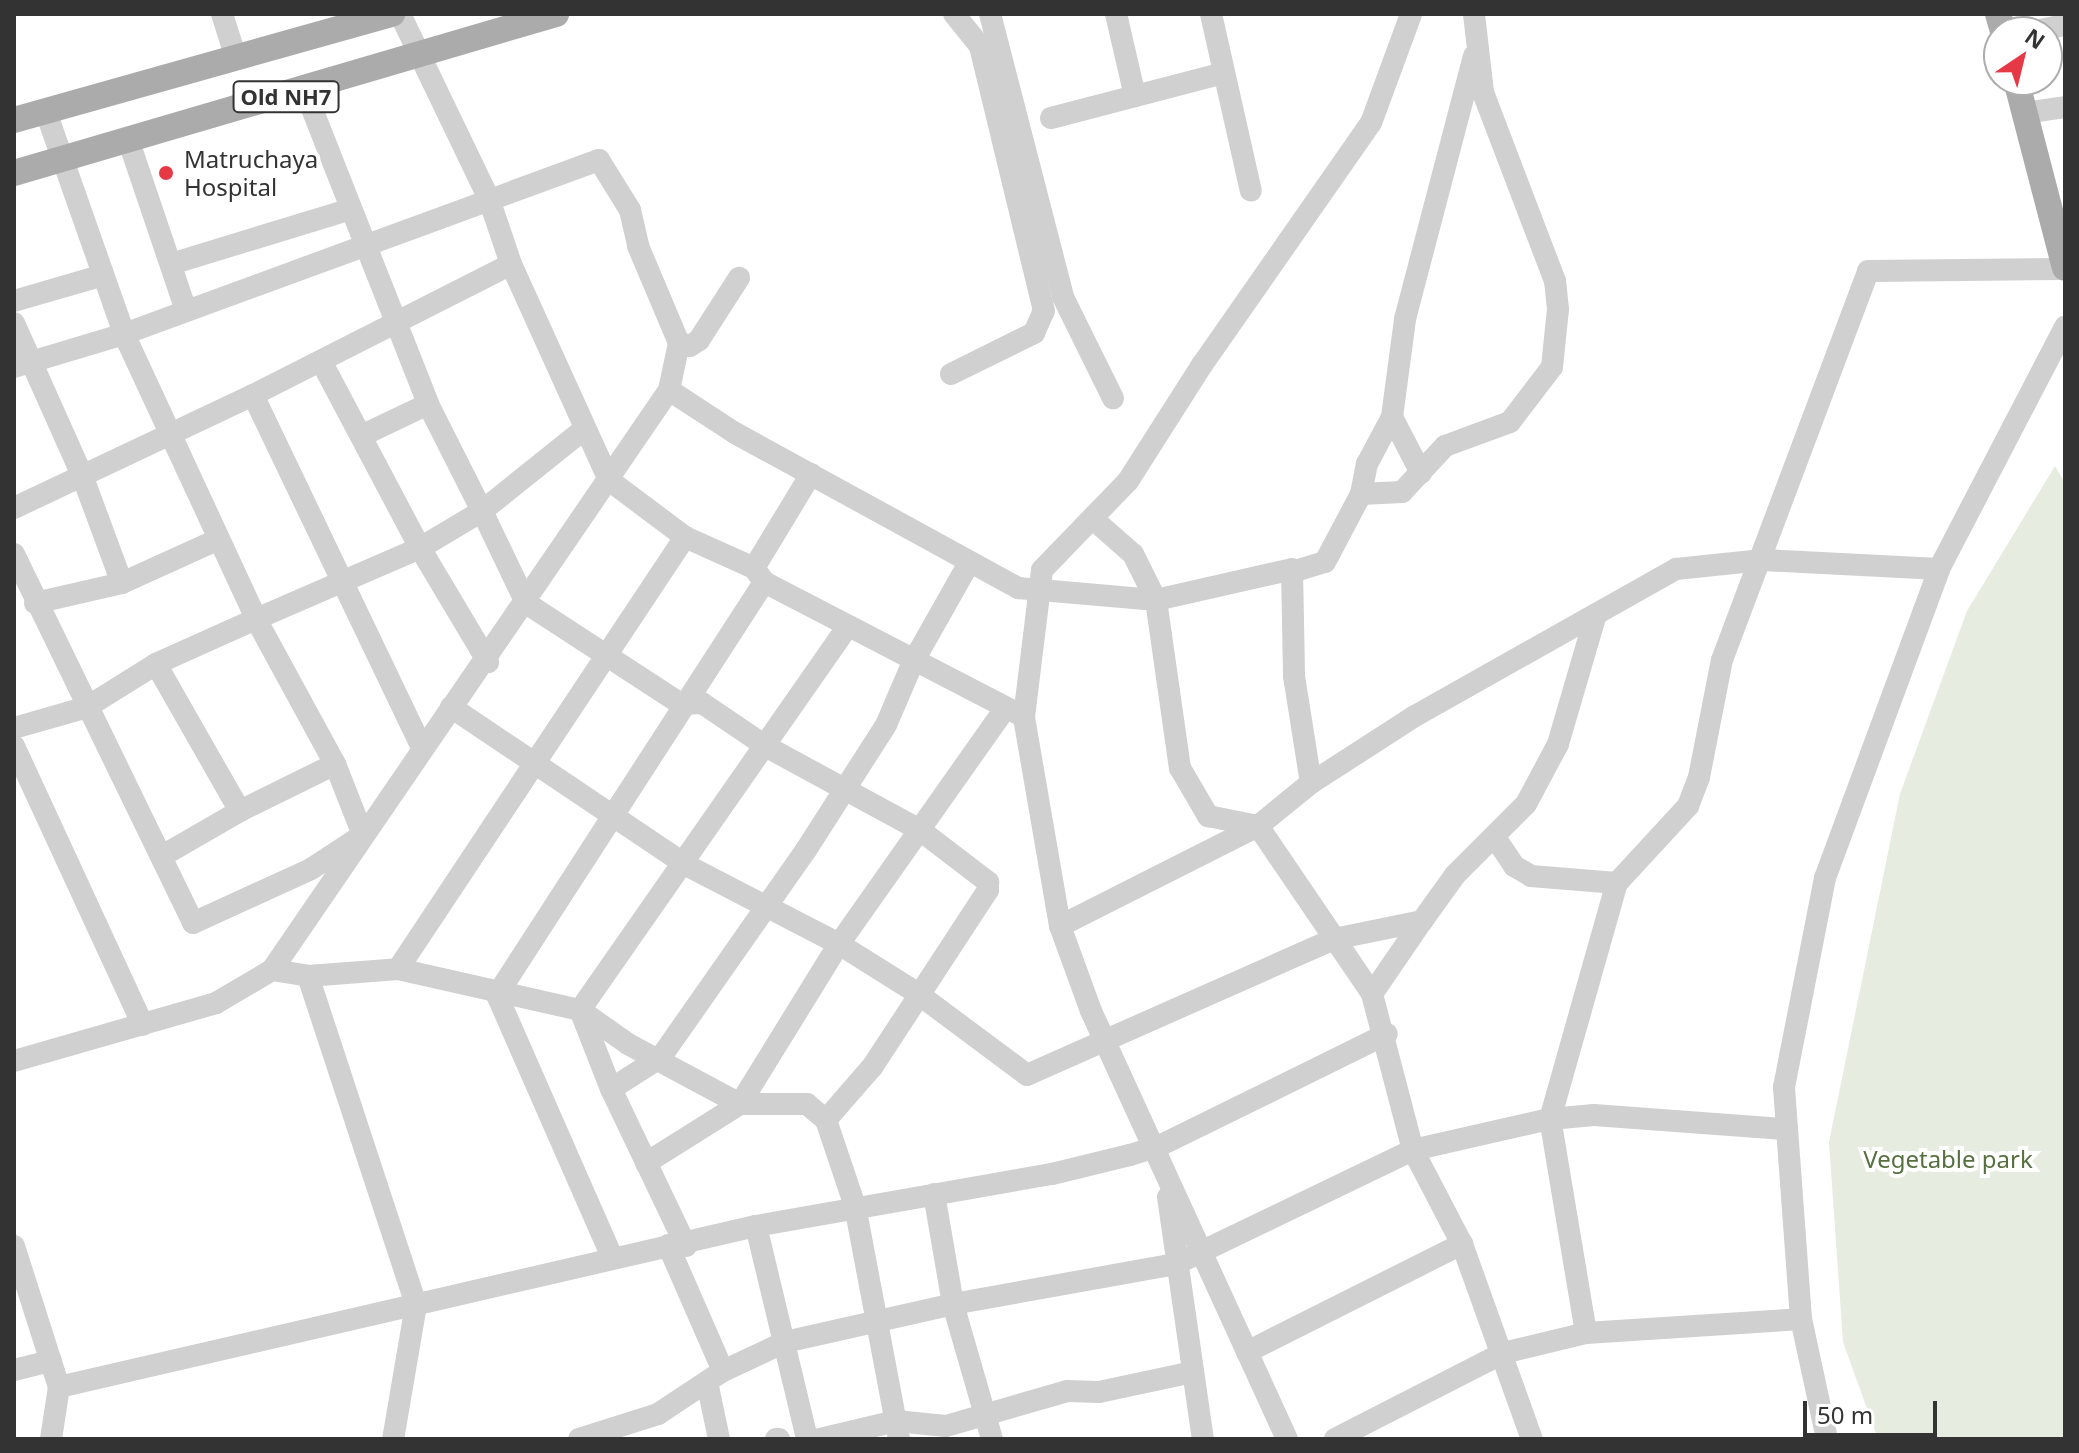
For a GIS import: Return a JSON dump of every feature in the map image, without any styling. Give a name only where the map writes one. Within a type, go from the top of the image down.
[{"type":"main road","name":"Old NH7","points":[[14,120],[392,14]]},
{"type":"main road","name":"Old NH7","points":[[14,173],[305,91],[556,14]]},
{"type":"main road","points":[[2020,96],[2065,269]]},
{"type":"street","points":[[222,14],[236,58]]},
{"type":"street","points":[[400,14],[417,55],[489,199],[511,264],[583,430],[609,480],[685,537],[913,662],[1014,713]]},
{"type":"street","points":[[951,374],[1034,333],[1044,311],[980,46],[954,14]]},
{"type":"street","points":[[990,14],[1063,297],[1113,398]]},
{"type":"street","points":[[1116,14],[1135,96]]},
{"type":"street","points":[[1211,14],[1251,191]]},
{"type":"street","points":[[1287,1439],[1199,1252],[1157,1147],[1105,1042],[1060,926],[1014,713],[1036,593],[1051,555],[1093,519],[1128,481],[1202,365],[1371,123],[1411,14]]},
{"type":"street","points":[[1361,494],[1402,492],[1441,449],[1518,416],[1545,381],[1555,354],[1555,281],[1483,92],[1474,14]]},
{"type":"street","points":[[669,390],[969,563],[1036,593],[1156,600],[1292,572],[1325,562],[1361,494],[1367,464],[1392,417],[1405,319],[1476,46]]},
{"type":"street","points":[[1051,118],[1224,73]]},
{"type":"street","points":[[305,91],[348,210],[367,241],[428,404],[526,603],[609,654],[681,704],[702,703],[767,747],[920,830],[988,882],[988,890],[917,993],[872,1067],[826,1120]]},
{"type":"street","points":[[2025,113],[2065,107]]},
{"type":"street","points":[[46,112],[100,276],[167,435],[256,619],[335,764],[363,835]]},
{"type":"street","points":[[129,142],[186,310]]},
{"type":"street","points":[[14,1061],[216,1003],[272,970],[422,747],[488,662],[669,390],[679,343],[638,246],[630,210],[602,161],[367,241],[124,334],[22,364]]},
{"type":"street","points":[[171,264],[348,210]]},
{"type":"street","points":[[14,508],[253,395],[511,264]]},
{"type":"street","points":[[1586,1333],[1550,1119],[1617,883],[1688,806],[1699,777],[1722,660],[1763,560],[1868,271],[2065,269]]},
{"type":"street","points":[[14,301],[100,276]]},
{"type":"street","points":[[679,343],[690,346],[699,340],[739,278]]},
{"type":"street","points":[[14,323],[22,364],[82,475],[122,583]]},
{"type":"street","points":[[1827,1439],[1801,1319],[1784,1087],[1825,878],[1939,569],[2065,327]]},
{"type":"street","points":[[321,361],[420,548],[488,662]]},
{"type":"street","points":[[253,395],[339,583],[422,747]]},
{"type":"street","points":[[361,436],[428,404]]},
{"type":"street","points":[[1392,417],[1421,473]]},
{"type":"street","points":[[14,728],[87,707],[156,664],[420,548],[482,511],[583,430]]},
{"type":"street","points":[[1404,441],[1441,449]]},
{"type":"street","points":[[497,995],[614,816],[759,575],[811,474]]},
{"type":"street","points":[[1093,519],[1133,554],[1156,600],[1180,768],[1208,816],[1258,826],[1372,994],[1387,1034],[1413,1150],[1462,1244],[1532,1439]]},
{"type":"street","points":[[398,969],[685,537]]},
{"type":"street","points":[[35,603],[122,583],[217,540]]},
{"type":"street","points":[[14,554],[35,603],[193,923],[311,869],[363,835]]},
{"type":"street","points":[[1060,926],[1258,826],[1311,783],[1415,716],[1676,569],[1763,560],[1939,569]]},
{"type":"street","points":[[611,1089],[661,1057],[846,788],[905,691],[913,662],[969,563]]},
{"type":"street","points":[[1292,572],[1294,676],[1311,783]]},
{"type":"street","points":[[1372,994],[1455,875],[1526,804],[1558,744],[1596,614]]},
{"type":"street","points":[[580,1010],[686,865],[848,626]]},
{"type":"street","points":[[156,664],[240,811]]},
{"type":"street","points":[[451,707],[686,865],[839,944],[917,993],[1027,1075],[1334,939],[1422,921]]},
{"type":"street","points":[[646,1163],[740,1104],[839,944],[920,830],[1014,713]]},
{"type":"street","points":[[14,746],[143,1025]]},
{"type":"street","points":[[162,856],[240,811],[335,764]]},
{"type":"street","points":[[1494,836],[1514,866],[1531,876],[1617,883]]},
{"type":"street","points":[[272,970],[308,976],[398,969],[497,995],[580,1010],[628,1044],[661,1057],[740,1104],[807,1104],[826,1120],[855,1206],[897,1430]]},
{"type":"street","points":[[308,976],[416,1305],[393,1439]]},
{"type":"street","points":[[497,995],[612,1257]]},
{"type":"street","points":[[580,1010],[611,1089],[646,1163],[677,1246],[715,1376],[719,1439]]},
{"type":"street","points":[[59,1387],[612,1257],[677,1246],[855,1206],[1052,1174],[1157,1147],[1387,1034]]},
{"type":"street","points":[[579,1439],[658,1414],[715,1376],[785,1342],[953,1304],[1176,1264],[1413,1150],[1550,1119],[1594,1115],[1785,1129]]},
{"type":"street","points":[[1166,1172],[1176,1264],[1203,1439]]},
{"type":"street","points":[[934,1194],[953,1304],[987,1411],[992,1439]]},
{"type":"street","points":[[756,1226],[807,1439]]},
{"type":"street","points":[[1247,1352],[1462,1244]]},
{"type":"street","points":[[14,1246],[59,1387],[51,1439]]},
{"type":"street","points":[[1335,1439],[1503,1353],[1586,1333],[1801,1319]]},
{"type":"street","points":[[14,1370],[51,1361]]},
{"type":"street","points":[[820,1439],[946,1426],[987,1411],[1067,1391],[1099,1392],[1193,1372]]},
{"type":"green space","name":"Vegetable park","points":[[2055,466],[2065,483],[2065,1439],[1878,1439],[1843,1342],[1829,1142],[1900,794],[1967,611]]},
{"type":"place","name":"Matruchaya Hospital","points":[[166,173]]}]
